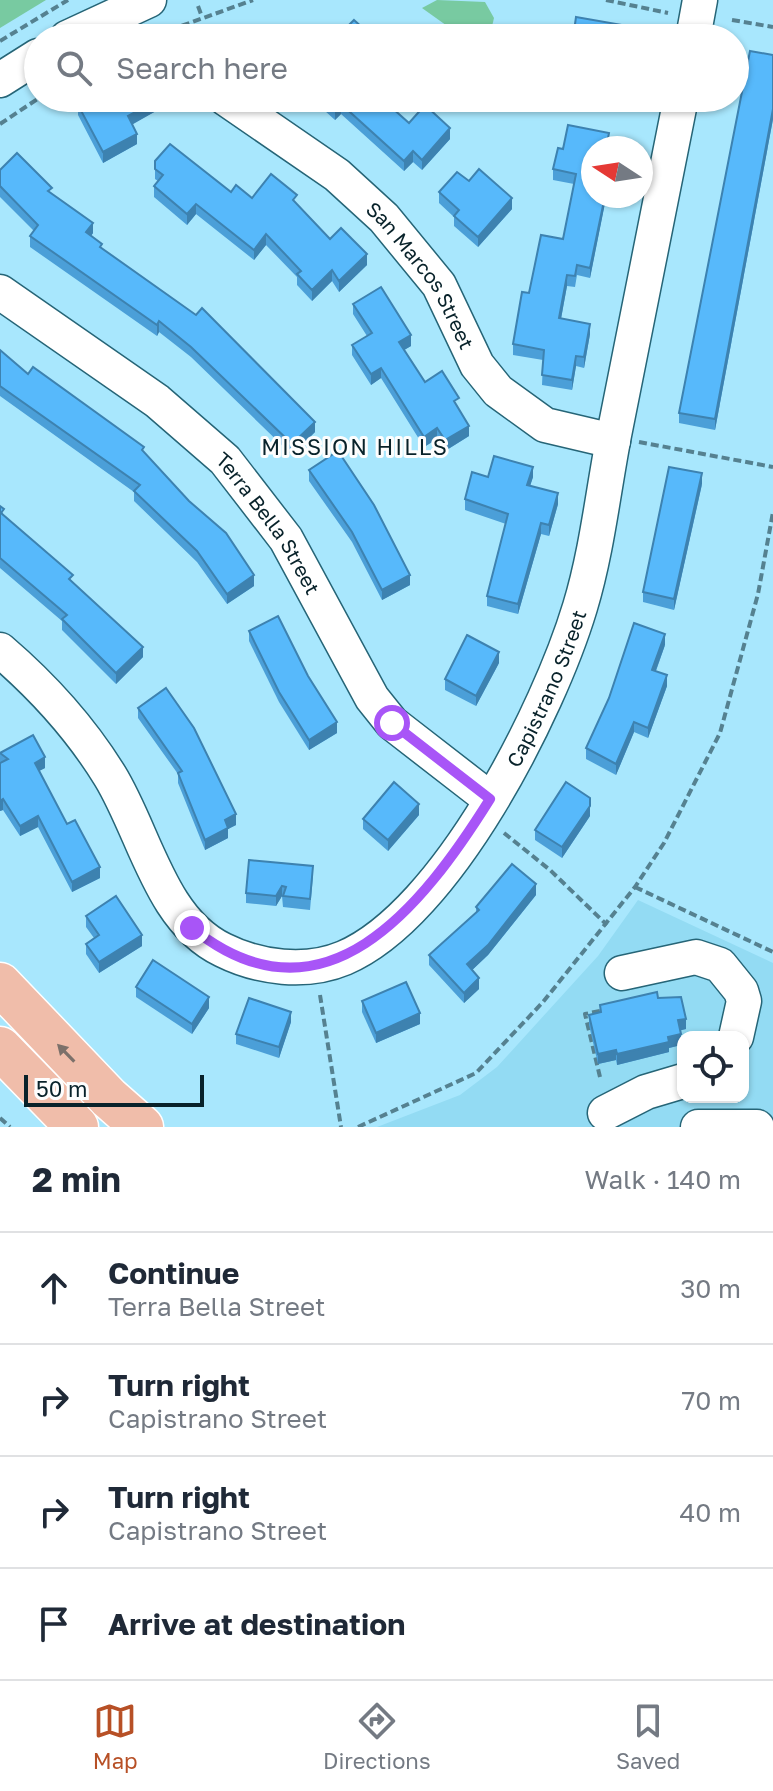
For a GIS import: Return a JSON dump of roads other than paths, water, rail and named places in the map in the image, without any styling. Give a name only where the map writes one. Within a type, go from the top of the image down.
[{"type":"main road","points":[[0,984],[109,1098],[142,1127]]},
{"type":"main road","points":[[0,1048],[77,1127]]},
{"type":"street","points":[[97,24],[149,0]]},
{"type":"street","points":[[696,24],[700,0]]},
{"type":"street","points":[[0,80],[24,65]]},
{"type":"street","name":"San Marcos Street","points":[[245,112],[337,175],[384,218],[439,285],[477,365],[498,391],[545,425],[613,441]]},
{"type":"street","name":"Capistrano Street","points":[[0,650],[24,671],[84,737],[137,823],[166,894],[192,928],[218,948],[237,957],[290,967],[317,966],[344,958],[367,945],[403,914],[494,814],[568,644],[594,552],[678,112]]},
{"type":"street","name":"Terra Bella Street","points":[[0,292],[157,401],[225,460],[286,539],[372,698],[392,723],[494,814]]},
{"type":"street","points":[[622,973],[696,957],[720,965],[733,977],[744,1001],[737,1031]]},
{"type":"street","points":[[605,1113],[646,1092],[677,1083]]},
{"type":"street","points":[[713,1116],[757,1127]]},
{"type":"district","name":"MISSION HILLS","points":[[355,446]]}]
